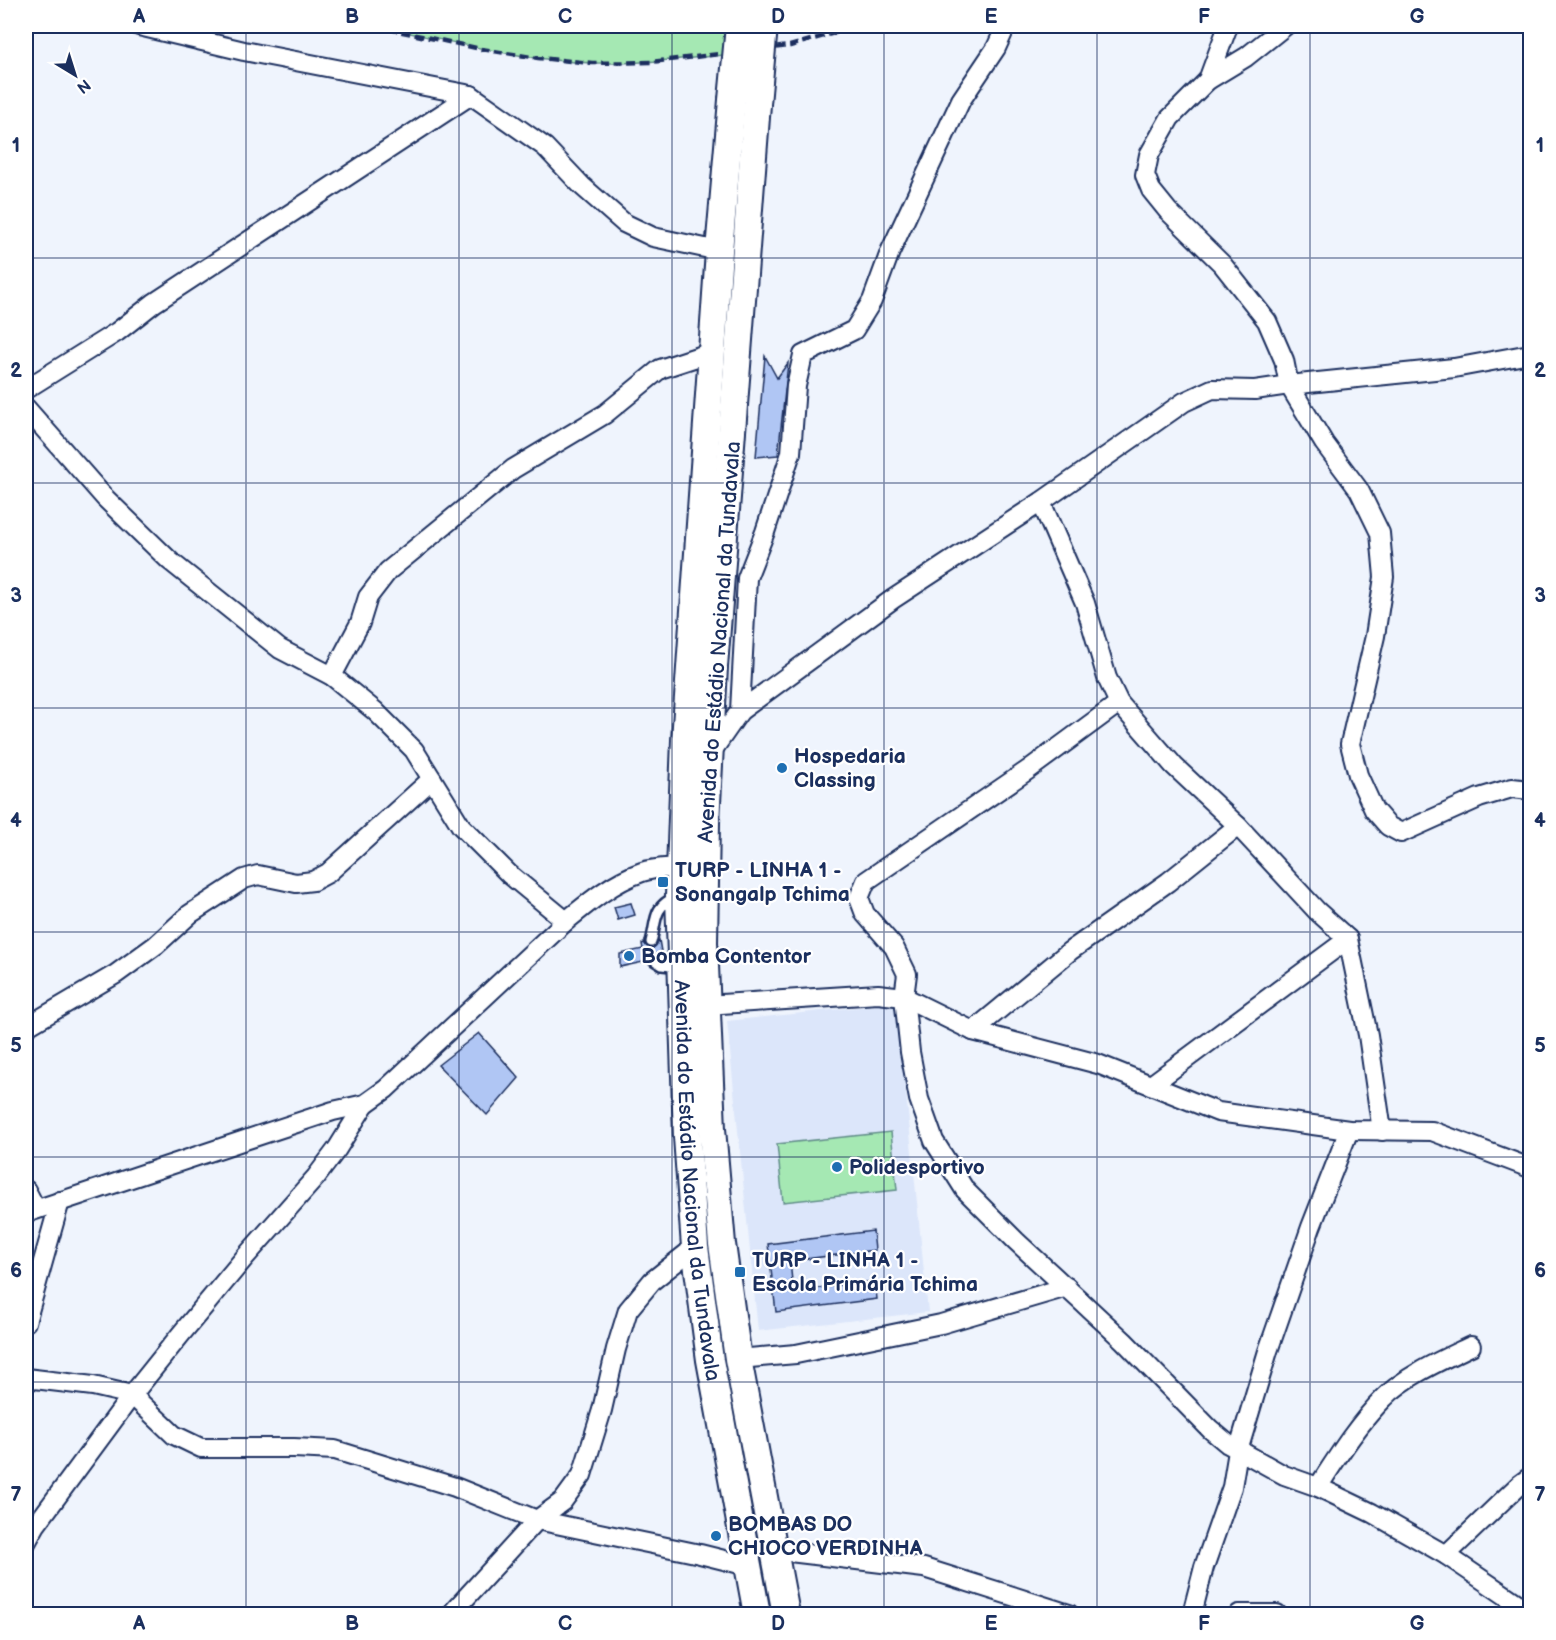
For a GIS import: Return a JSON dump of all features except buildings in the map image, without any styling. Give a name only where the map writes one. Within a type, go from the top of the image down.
[{"type":"street","points":[[139,26],[244,51],[471,94],[545,147],[582,186],[624,223],[653,237],[718,251]]},
{"type":"street","name":"Avenida do Estádio Nacional da Tundavala","points":[[738,26],[718,251],[685,740],[679,896],[687,1137],[695,1247],[710,1360],[758,1614]]},
{"type":"street","name":"Avenida do Estádio Nacional da Tundavala","points":[[764,26],[714,667],[704,888],[706,1005],[712,1129],[722,1244],[738,1359],[786,1614]]},
{"type":"street","points":[[740,711],[747,578],[791,453],[796,386],[803,355],[854,330],[872,301],[890,252],[961,100],[996,48],[1006,26]]},
{"type":"street","points":[[1208,80],[1228,26]]},
{"type":"street","points":[[1285,26],[1246,57],[1208,80],[1170,118],[1149,155],[1145,175],[1151,190],[1168,211],[1222,264],[1267,321],[1284,360],[1289,385],[1324,443],[1359,490],[1380,533],[1384,577],[1375,636],[1350,744],[1358,775],[1374,810],[1388,826],[1401,833],[1479,798],[1512,789],[1530,790]]},
{"type":"street","points":[[26,389],[117,332],[154,303],[471,94]]},
{"type":"street","points":[[332,676],[360,623],[368,597],[388,571],[513,469],[605,414],[660,369],[712,352]]},
{"type":"street","points":[[709,755],[740,711],[893,599],[1041,502],[1184,402],[1212,388],[1255,390],[1454,368],[1530,354]]},
{"type":"street","points":[[26,408],[105,498],[170,561],[280,649],[332,676],[375,711],[414,750],[461,826],[509,874],[566,921]]},
{"type":"street","points":[[1041,502],[1085,603],[1107,678],[1119,703],[1174,766],[1238,826],[1317,911],[1348,939],[1368,1035],[1382,1131]]},
{"type":"street","points":[[1119,703],[1028,770],[866,881],[859,898],[865,914],[894,946],[907,974],[904,997],[910,1052],[919,1099],[934,1141],[965,1190],[1152,1369],[1210,1429],[1239,1451],[1284,1475],[1318,1487],[1372,1513],[1446,1555],[1530,1612]]},
{"type":"street","points":[[26,1027],[116,974],[156,945],[190,914],[244,879],[258,875],[296,883],[313,881],[328,873],[432,779]]},
{"type":"street","points":[[974,1031],[1070,951],[1168,882],[1238,826]]},
{"type":"street","points":[[26,1190],[31,1211],[256,1136],[365,1104],[386,1089],[566,921],[592,900],[618,882],[643,871],[680,867]]},
{"type":"street","points":[[1151,1085],[1348,939]]},
{"type":"street","points":[[706,1005],[878,994],[904,997],[974,1031],[1098,1064],[1218,1112],[1349,1130],[1432,1131],[1530,1168]]},
{"type":"street","points":[[26,1543],[36,1525],[132,1395],[246,1256],[316,1177],[337,1149],[365,1104]]},
{"type":"street","points":[[1192,1614],[1204,1567],[1232,1487],[1239,1451],[1268,1351],[1311,1227],[1349,1130]]},
{"type":"street","points":[[26,1322],[60,1201]]},
{"type":"street","points":[[451,1614],[537,1520],[563,1501],[582,1474],[602,1410],[616,1349],[628,1310],[652,1281],[695,1247]]},
{"type":"street","points":[[738,1359],[796,1354],[941,1324],[1067,1287]]},
{"type":"street","points":[[1318,1487],[1349,1441],[1385,1397],[1427,1367],[1471,1346]]},
{"type":"street","points":[[26,1378],[93,1386],[132,1395],[174,1435],[201,1448],[335,1450],[455,1487],[537,1520],[748,1566]]},
{"type":"street","points":[[1446,1555],[1530,1477]]},
{"type":"street","points":[[773,1550],[924,1568],[1069,1614]]},
{"type":"street","points":[[1239,1614],[1277,1614]]},
{"type":"lane","points":[[651,942],[654,919],[659,909],[668,900],[679,896]]},
{"type":"lane","points":[[654,960],[662,965],[680,967]]},
{"type":"shaded area","points":[[897,1003],[928,1312],[758,1331],[727,1021]]},
{"type":"green space","points":[[378,26],[727,26],[725,55],[659,61],[593,63],[512,54]]},
{"type":"green space","name":"Polidesportivo","points":[[891,1132],[897,1190],[783,1202],[777,1144]]},
{"type":"railway","points":[[375,26],[481,49],[592,63],[651,62],[790,46],[858,26]]},
{"type":"place","name":"Hospedaria Classing","points":[[782,768]]},
{"type":"place","name":"TURP - LINHA 1 - Sonangalp Tchima","points":[[663,882]]},
{"type":"place","name":"Bomba Contentor","points":[[629,956]]},
{"type":"place","name":"Polidesportivo","points":[[837,1167]]},
{"type":"place","name":"TURP - LINHA 1 - Escola Primária Tchima","points":[[740,1272]]},
{"type":"place","name":"BOMBAS DO CHIOCO VERDINHA","points":[[716,1536]]}]
